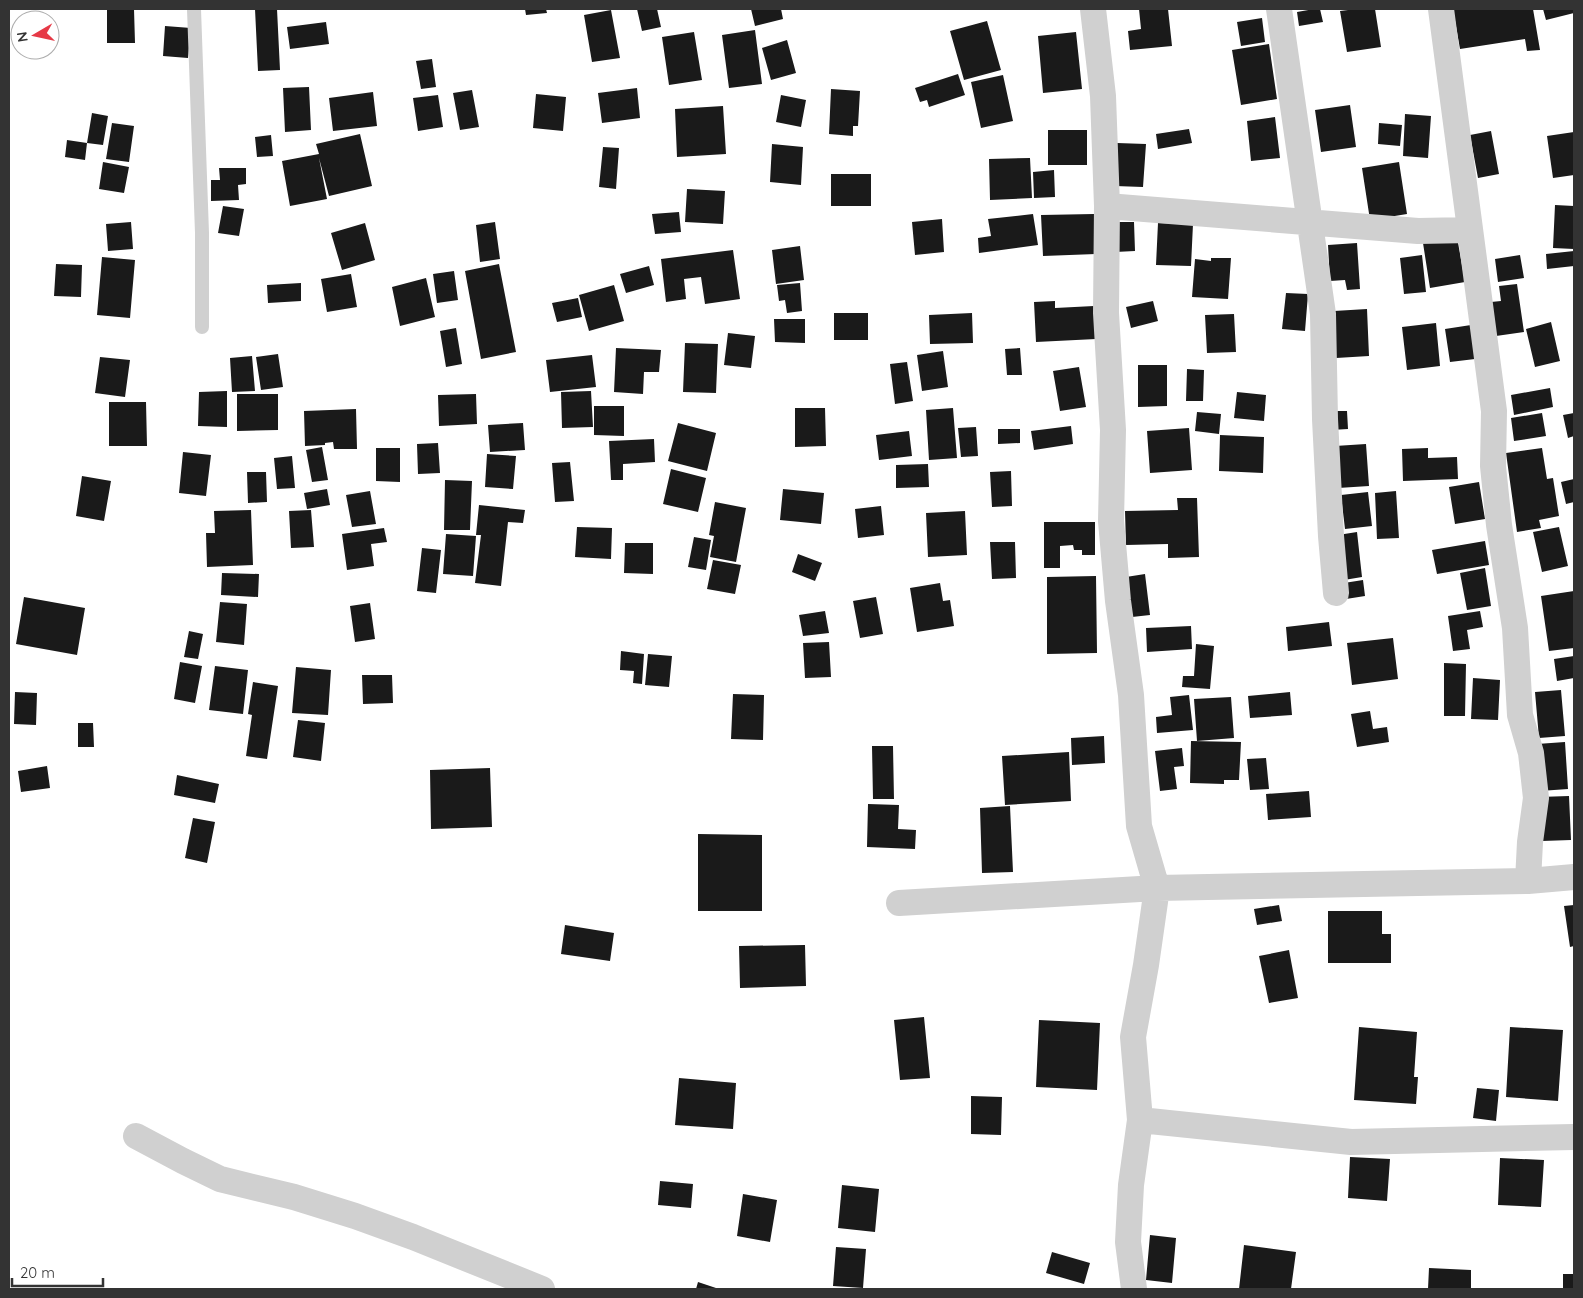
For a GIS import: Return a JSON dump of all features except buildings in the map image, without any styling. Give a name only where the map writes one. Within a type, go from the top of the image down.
[{"type":"street","points":[[1093,9],[1104,96],[1107,206],[1106,313],[1113,430],[1112,521],[1118,601],[1131,695],[1139,826],[1157,888],[1133,1037],[1140,1120],[1131,1185],[1128,1242],[1134,1289]]},
{"type":"street","points":[[1279,9],[1323,314],[1325,419],[1336,593]]},
{"type":"street","points":[[1441,9],[1494,411],[1493,466],[1499,525],[1515,628],[1520,715],[1531,753],[1536,798],[1530,842],[1528,880]]},
{"type":"street","points":[[1107,206],[1418,231],[1470,230]]},
{"type":"street","points":[[899,903],[1157,888],[1528,880],[1574,877]]},
{"type":"street","points":[[1140,1120],[1351,1142],[1574,1137]]},
{"type":"street","points":[[136,1136],[220,1179],[294,1197],[355,1216],[413,1237],[542,1289]]},
{"type":"lane","points":[[194,9],[202,233],[202,327]]}]
